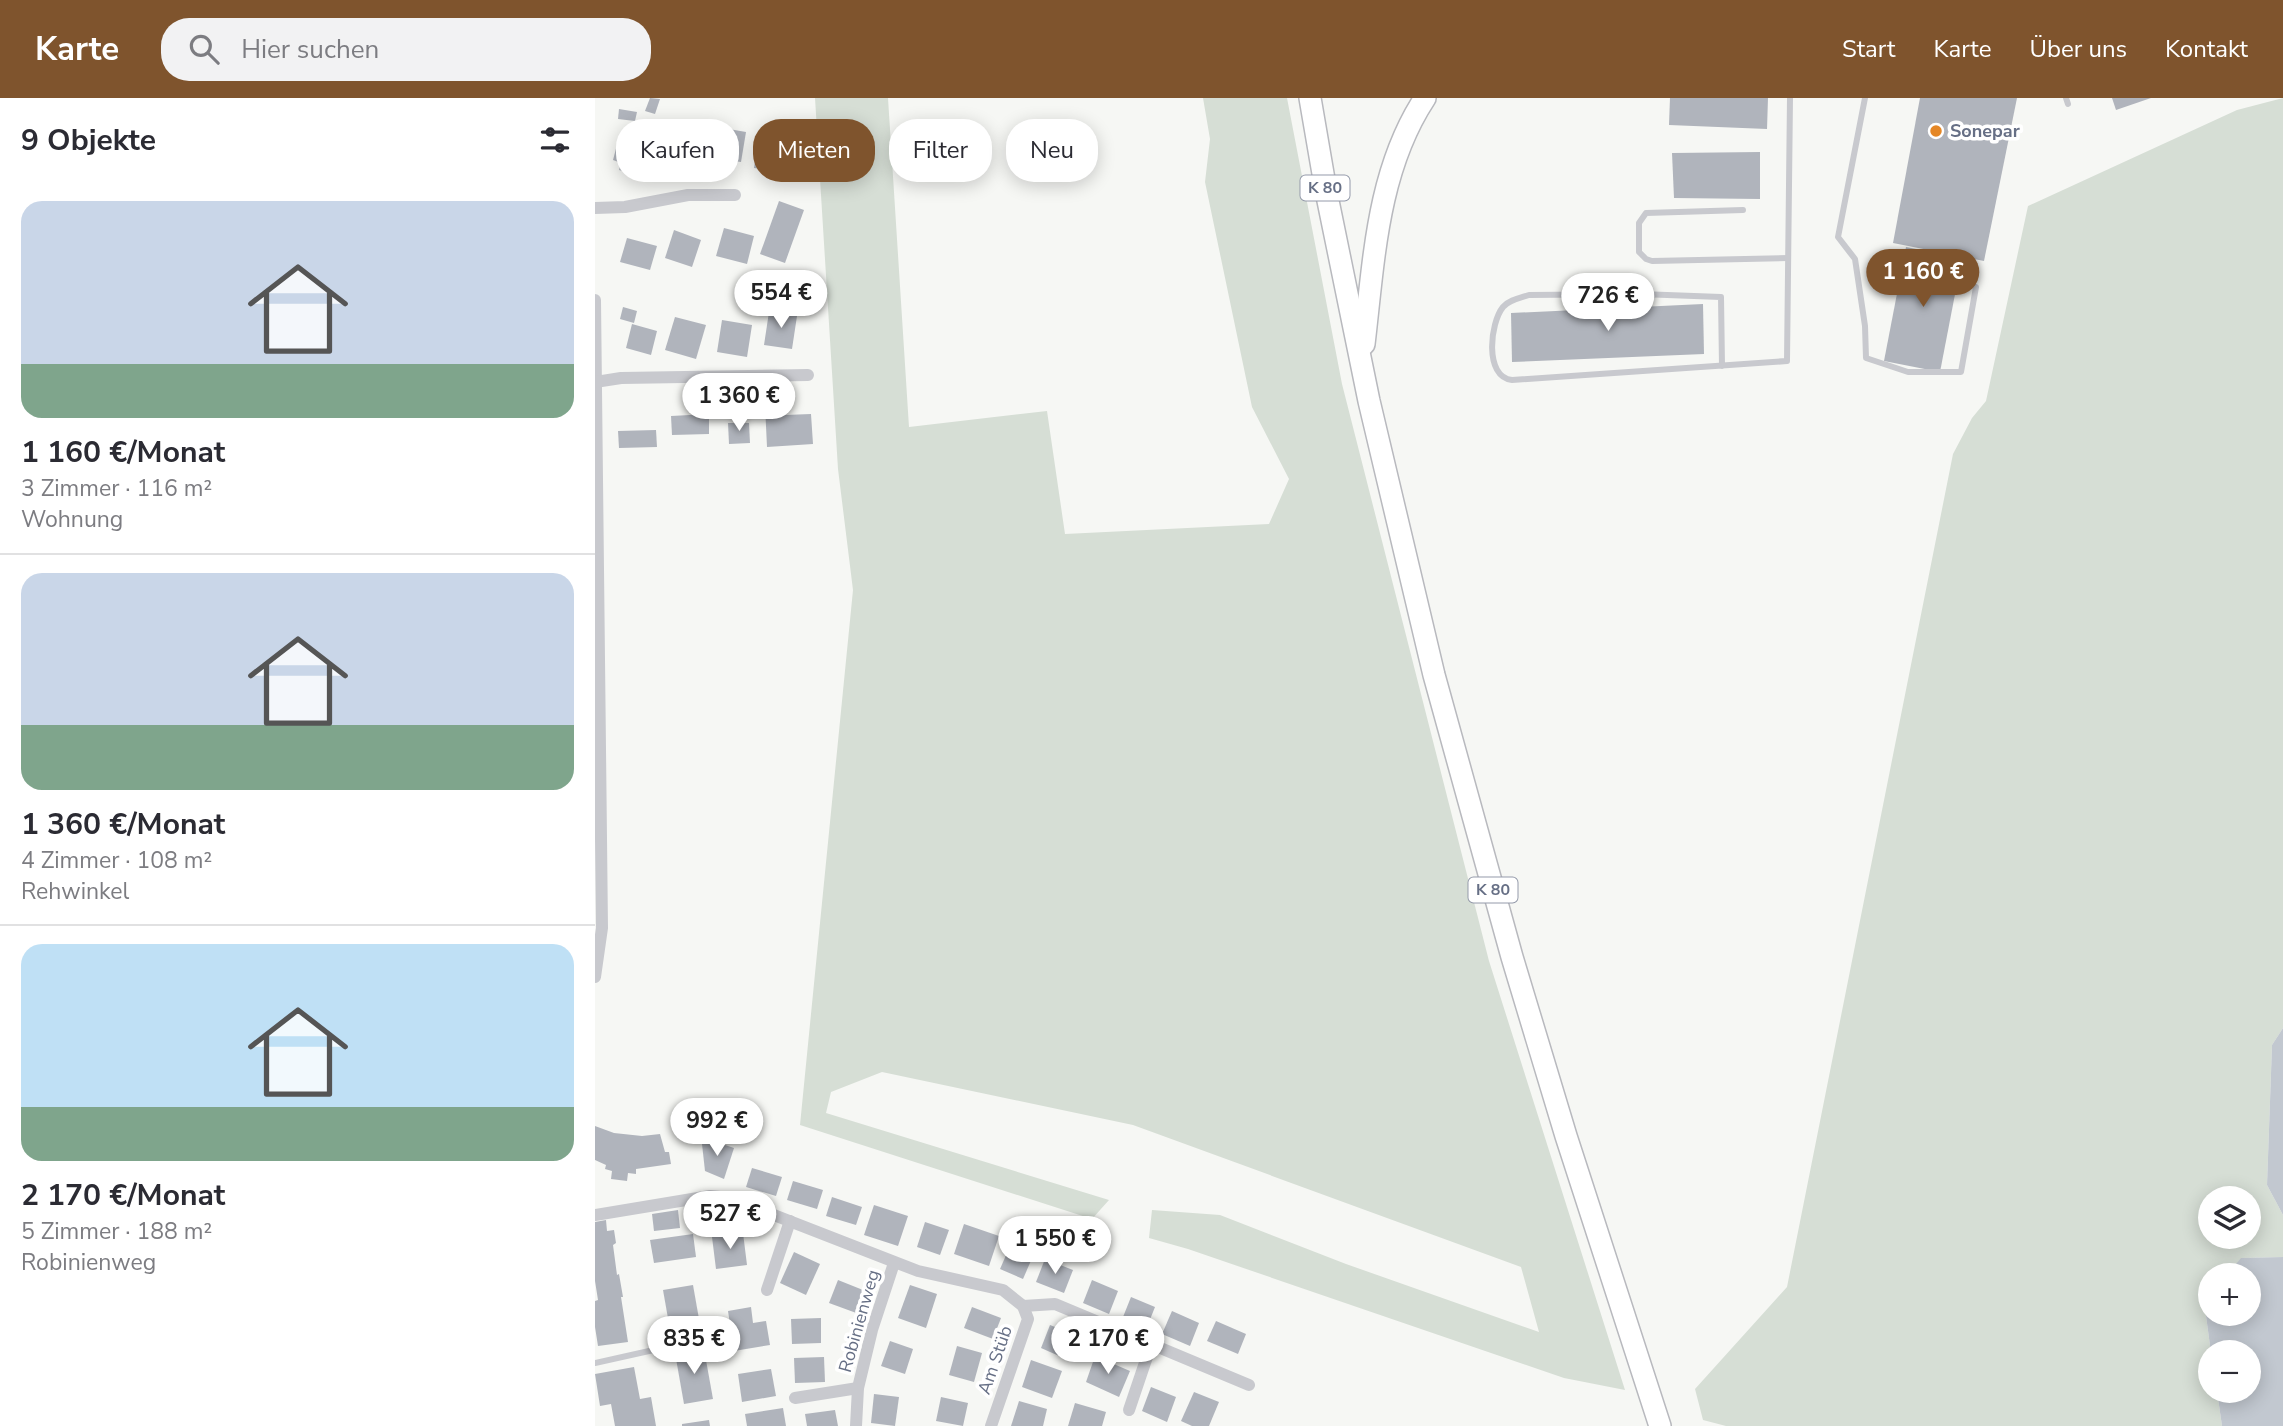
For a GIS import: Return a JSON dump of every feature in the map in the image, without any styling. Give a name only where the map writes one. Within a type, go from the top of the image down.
[{"type":"highway","name":"K 80","points":[[1310,98],[1326,191],[1362,363],[1434,675],[1479,841],[1562,1123],[1660,1426]]},
{"type":"highway","points":[[1362,363],[1378,220],[1388,180],[1403,141],[1425,98]]},
{"type":"street","points":[[595,208],[625,207],[688,195],[735,195]]},
{"type":"street","points":[[595,300],[598,833],[602,928],[595,977]]},
{"type":"street","points":[[596,382],[621,378],[808,375]]},
{"type":"street","name":"Robinienweg","points":[[595,1215],[710,1196],[730,1198],[894,1263],[1003,1290],[1023,1306]]},
{"type":"street","points":[[767,1290],[790,1221]]},
{"type":"street","name":"Robinienweg","points":[[856,1426],[859,1388],[872,1330],[894,1263]]},
{"type":"street","points":[[1023,1306],[1055,1304],[1249,1385]]},
{"type":"street","name":"Am Stüb","points":[[991,1426],[1028,1318],[1023,1306]]},
{"type":"street","points":[[1129,1410],[1151,1345]]},
{"type":"street","name":"Robinienweg","points":[[795,1398],[859,1388]]},
{"type":"lane","points":[[1722,366],[1721,298],[1640,294],[1529,295],[1502,308],[1493,340],[1492,361],[1497,373],[1504,379],[1722,366],[1787,360],[1790,98]]},
{"type":"lane","points":[[1865,98],[1838,237],[1855,259],[1865,326],[1866,358],[1908,372],[1961,372],[1976,287]]},
{"type":"lane","points":[[1743,210],[1646,214],[1639,223],[1639,252],[1652,261],[1788,258]]},
{"type":"lane","points":[[595,1363],[657,1349]]},
{"type":"shaded area","points":[[815,98],[888,98],[889,182],[893,182],[909,427],[1047,411],[1065,534],[1269,524],[1289,479],[1252,407],[1205,182],[1210,139],[1203,98],[1287,98],[1342,384],[1489,961],[1625,1390],[1564,1378],[1149,1238],[1152,1210],[1220,1215],[1346,1264],[1539,1332],[1521,1267],[1133,1125],[882,1072],[831,1092],[826,1113],[1109,1200],[1092,1219],[800,1125],[853,590],[838,469],[820,182],[875,182],[875,119],[816,119]]},
{"type":"shaded area","points":[[2283,98],[2283,1028],[2272,1045],[2267,1185],[2283,1215],[2283,1257],[2242,1258],[2238,1263],[2198,1263],[2198,1326],[2207,1326],[2209,1340],[2198,1340],[2198,1403],[2219,1403],[2222,1426],[1726,1426],[1703,1420],[1695,1389],[1787,1287],[1953,454],[1972,418],[1986,401],[2028,206],[2237,110]]},
{"type":"shaded area","points":[[2283,1028],[2283,1215],[2267,1185],[2272,1045]]},
{"type":"shaded area","points":[[2283,1257],[2283,1426],[2222,1426],[2219,1403],[2261,1403],[2261,1340],[2209,1340],[2207,1326],[2261,1326],[2261,1263],[2237,1263],[2241,1258]]},
{"type":"building","points":[[650,98],[660,99],[655,114],[645,111]]},
{"type":"building","points":[[1670,98],[1768,98],[1767,129],[1669,125]]},
{"type":"building","points":[[1920,98],[2017,98],[1984,261],[1893,243]]},
{"type":"building","points":[[2112,98],[2151,98],[2116,110]]},
{"type":"building","points":[[619,109],[637,112],[635,119],[618,119]]},
{"type":"building","points":[[739,131],[746,132],[739,162]]},
{"type":"building","points":[[1760,152],[1760,199],[1674,198],[1672,153]]},
{"type":"building","points":[[779,201],[804,210],[785,263],[760,254]]},
{"type":"building","points":[[724,228],[754,236],[747,264],[716,256]]},
{"type":"building","points":[[674,230],[701,240],[692,267],[665,258]]},
{"type":"building","points":[[627,238],[657,246],[650,270],[620,262]]},
{"type":"building","points":[[1906,247],[1962,258],[1940,372],[1884,361]]},
{"type":"building","points":[[1703,304],[1704,354],[1512,362],[1511,313]]},
{"type":"building","points":[[623,307],[637,311],[634,323],[620,319]]},
{"type":"building","points":[[769,312],[797,316],[792,349],[764,345]]},
{"type":"building","points":[[675,317],[706,325],[696,359],[665,350]]},
{"type":"building","points":[[722,320],[752,325],[747,357],[717,352]]},
{"type":"building","points":[[632,324],[657,331],[651,355],[626,348]]},
{"type":"building","points":[[785,404],[785,415],[811,414],[813,444],[767,447],[765,405]]},
{"type":"building","points":[[709,414],[709,434],[672,435],[671,416]]},
{"type":"building","points":[[728,423],[749,423],[750,443],[729,444]]},
{"type":"building","points":[[656,430],[657,447],[619,448],[618,431]]},
{"type":"building","points":[[595,1126],[614,1133],[642,1136],[660,1134],[665,1152],[669,1152],[671,1164],[636,1169],[636,1174],[628,1173],[627,1181],[611,1179],[612,1171],[605,1169],[606,1165],[595,1160]]},
{"type":"building","points":[[713,1141],[734,1148],[724,1179],[705,1171],[702,1144]]},
{"type":"building","points":[[752,1168],[782,1177],[776,1196],[746,1187]]},
{"type":"building","points":[[793,1181],[823,1190],[817,1209],[787,1200]]},
{"type":"building","points":[[832,1197],[862,1207],[856,1225],[826,1216]]},
{"type":"building","points":[[874,1205],[908,1216],[898,1246],[864,1235]]},
{"type":"building","points":[[678,1210],[680,1228],[654,1231],[652,1214]]},
{"type":"building","points":[[606,1220],[607,1231],[614,1230],[616,1243],[613,1245],[628,1342],[598,1346],[595,1327],[595,1301],[598,1300],[595,1281],[595,1222]]},
{"type":"building","points":[[925,1222],[949,1230],[940,1255],[917,1247]]},
{"type":"building","points":[[964,1224],[999,1236],[989,1266],[954,1254]]},
{"type":"building","points":[[743,1233],[747,1265],[716,1269],[712,1237]]},
{"type":"building","points":[[693,1234],[696,1257],[654,1263],[650,1240]]},
{"type":"building","points":[[1010,1246],[1033,1256],[1023,1279],[1000,1269]]},
{"type":"building","points":[[794,1252],[820,1264],[806,1295],[780,1283]]},
{"type":"building","points":[[1045,1259],[1073,1270],[1064,1293],[1036,1282]]},
{"type":"building","points":[[838,1280],[868,1292],[859,1314],[829,1303]]},
{"type":"building","points":[[1092,1280],[1118,1291],[1109,1314],[1083,1303]]},
{"type":"building","points":[[693,1285],[702,1336],[672,1341],[663,1290]]},
{"type":"building","points":[[910,1285],[937,1294],[926,1328],[898,1318]]},
{"type":"building","points":[[1131,1297],[1155,1307],[1147,1327],[1123,1317]]},
{"type":"building","points":[[751,1307],[753,1323],[766,1321],[770,1345],[734,1351],[728,1311]]},
{"type":"building","points":[[972,1307],[1001,1318],[993,1339],[964,1328]]},
{"type":"building","points":[[1172,1311],[1199,1323],[1190,1346],[1162,1334]]},
{"type":"building","points":[[821,1318],[821,1343],[792,1344],[791,1319]]},
{"type":"building","points":[[1216,1321],[1246,1334],[1238,1354],[1207,1341]]},
{"type":"building","points":[[1050,1325],[1075,1335],[1066,1359],[1041,1348]]},
{"type":"building","points":[[890,1341],[913,1349],[905,1374],[881,1366]]},
{"type":"building","points":[[957,1346],[982,1353],[974,1382],[949,1375]]},
{"type":"building","points":[[704,1349],[713,1399],[684,1404],[675,1353]]},
{"type":"building","points":[[1095,1356],[1130,1371],[1119,1397],[1086,1382]]},
{"type":"building","points":[[824,1357],[825,1382],[795,1383],[794,1358]]},
{"type":"building","points":[[1031,1360],[1062,1371],[1052,1398],[1022,1387]]},
{"type":"building","points":[[634,1367],[640,1399],[651,1397],[656,1426],[615,1426],[611,1404],[600,1406],[595,1374]]},
{"type":"building","points":[[771,1369],[776,1396],[742,1402],[738,1374]]},
{"type":"building","points":[[1151,1387],[1176,1397],[1167,1422],[1142,1411]]},
{"type":"building","points":[[1194,1392],[1219,1402],[1209,1426],[1192,1426],[1181,1421]]},
{"type":"building","points":[[874,1394],[899,1397],[895,1426],[871,1423]]},
{"type":"building","points":[[941,1397],[968,1403],[963,1426],[936,1421]]},
{"type":"building","points":[[1019,1401],[1047,1409],[1043,1426],[1011,1426]]},
{"type":"building","points":[[1075,1403],[1106,1412],[1102,1426],[1068,1426]]},
{"type":"building","points":[[783,1408],[786,1426],[747,1426],[745,1414]]},
{"type":"building","points":[[835,1410],[838,1426],[807,1426],[805,1414]]},
{"type":"building","points":[[709,1420],[710,1426],[682,1426],[682,1424]]},
{"type":"place","name":"Sonepar","points":[[1936,131]]}]
